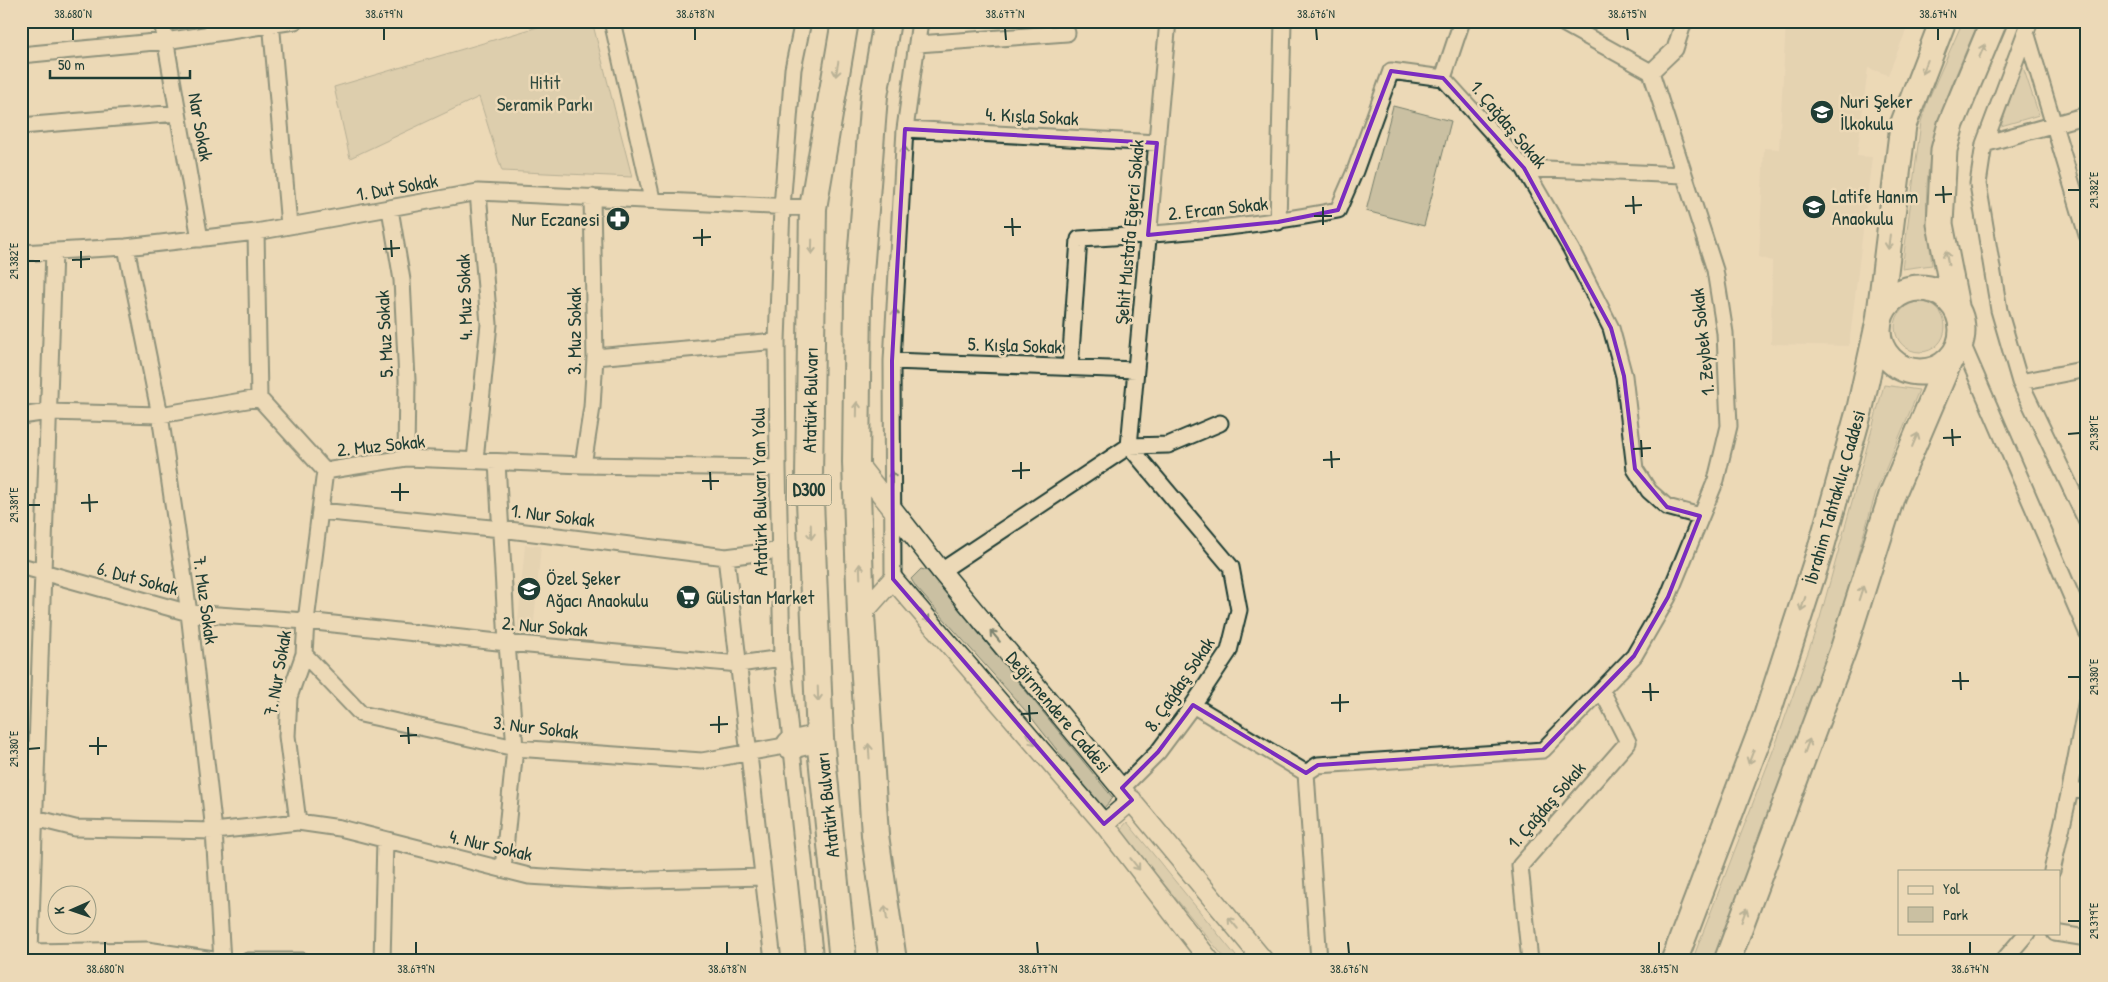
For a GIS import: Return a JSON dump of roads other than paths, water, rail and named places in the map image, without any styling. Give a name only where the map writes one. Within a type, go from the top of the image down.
[{"type":"highway","name":"Atatürk Bulvarı","points":[[843,961],[820,738],[809,477],[813,208],[845,21]]},
{"type":"highway","name":"D300","points":[[887,21],[874,96],[858,298],[856,462],[861,615],[875,835],[893,961]]},
{"type":"highway","points":[[790,745],[820,738]]},
{"type":"main road","name":"İbrahim Tahtakılıç Caddesi","points":[[1674,961],[1766,718],[1822,548],[1860,408],[1879,321],[1903,125],[1942,21]]},
{"type":"main road","points":[[1727,961],[1843,650],[1892,495],[1963,329],[1961,317],[1956,306],[1940,224],[1944,150],[1951,124],[1994,21]]},
{"type":"main road","points":[[1955,351],[1939,368],[1928,372],[1905,370],[1895,364],[1883,350],[1878,333],[1879,321],[1884,308],[1894,297],[1906,290],[1921,287],[1935,290],[1948,297],[1956,306]]},
{"type":"street","name":"Nar Sokak","points":[[162,21],[200,239]]},
{"type":"street","points":[[21,55],[165,41],[271,23],[295,21]]},
{"type":"street","points":[[612,21],[652,199]]},
{"type":"street","name":"Atatürk Bulvarı Yan Yolu","points":[[803,21],[793,69],[782,207],[777,341],[778,468],[782,658],[815,961]]},
{"type":"street","points":[[861,615],[893,579],[892,361],[906,129],[920,21]]},
{"type":"street","name":"Şehit Mustafa Eğerci Sokak","points":[[1129,446],[1168,21]]},
{"type":"street","points":[[1278,222],[1283,21]]},
{"type":"street","points":[[1443,78],[1462,21]]},
{"type":"street","points":[[1559,21],[1651,72],[1675,49],[1684,21]]},
{"type":"street","points":[[271,23],[289,226]]},
{"type":"street","points":[[2028,27],[2054,124],[2087,234]]},
{"type":"street","points":[[2028,27],[1984,144],[1978,184],[1999,310],[2020,382],[2087,522]]},
{"type":"street","points":[[918,44],[1066,33]]},
{"type":"street","name":"1. Çağdaş Sokak","points":[[1338,210],[1356,171],[1390,71],[1443,78],[1524,168],[1571,249],[1611,328],[1624,376],[1635,469],[1650,491],[1667,507],[1700,516]]},
{"type":"street","name":"1. Zeybek Sokak","points":[[1306,773],[1318,765],[1543,750],[1634,656],[1668,597],[1716,480],[1729,426],[1725,333],[1715,270],[1651,72]]},
{"type":"street","points":[[21,126],[178,112]]},
{"type":"street","points":[[1984,144],[2087,115]]},
{"type":"street","name":"4. Kışla Sokak","points":[[906,129],[1157,143]]},
{"type":"street","points":[[1524,168],[1684,175]]},
{"type":"street","name":"1. Dut Sokak","points":[[21,253],[126,247],[256,232],[478,192],[813,208]]},
{"type":"street","name":"4. Muz Sokak","points":[[475,460],[489,324],[478,192]]},
{"type":"street","name":"3. Muz Sokak","points":[[583,465],[592,407],[595,357],[592,197]]},
{"type":"street","name":"5. Muz Sokak","points":[[390,209],[402,280],[407,380],[406,458]]},
{"type":"street","name":"2. Ercan Sokak","points":[[1070,367],[1079,239],[1148,235],[1278,222],[1338,210]]},
{"type":"street","points":[[21,416],[48,412],[160,414],[259,398],[256,232]]},
{"type":"street","name":"7. Muz Sokak","points":[[126,247],[160,414],[189,613],[214,830],[221,961]]},
{"type":"street","points":[[54,251],[43,572],[28,815],[26,951],[147,950],[221,961]]},
{"type":"street","points":[[595,357],[777,341]]},
{"type":"street","points":[[1955,351],[2087,632]]},
{"type":"street","name":"5. Kışla Sokak","points":[[892,361],[1136,370]]},
{"type":"street","points":[[2020,382],[2087,369]]},
{"type":"street","name":"2. Muz Sokak","points":[[259,398],[325,471],[406,458],[583,465],[778,468]]},
{"type":"street","points":[[941,572],[1129,446],[1168,445],[1220,423]]},
{"type":"street","name":"8. Çağdaş Sokak","points":[[1127,794],[1193,705],[1229,651],[1239,610],[1231,567],[1129,446]]},
{"type":"street","points":[[498,462],[507,643],[515,748],[503,869]]},
{"type":"street","name":"Değirmendere Caddesi","points":[[856,462],[941,572],[1264,961]]},
{"type":"street","name":"7. Nur Sokak","points":[[298,822],[287,736],[289,697],[304,654],[306,622],[325,471]]},
{"type":"street","name":"1. Nur Sokak","points":[[320,511],[501,529],[726,556],[780,550]]},
{"type":"street","points":[[726,556],[773,961]]},
{"type":"street","name":"6. Dut Sokak","points":[[21,566],[189,613],[306,622]]},
{"type":"street","name":"Değirmendere Caddesi","points":[[893,579],[1104,824],[1210,961]]},
{"type":"street","name":"2. Nur Sokak","points":[[306,622],[739,664],[782,658]]},
{"type":"street","name":"3. Nur Sokak","points":[[304,654],[361,714],[515,748],[702,761],[749,754],[790,745]]},
{"type":"street","name":"1. Çağdaş Sokak","points":[[1530,961],[1520,866],[1628,742],[1602,691]]},
{"type":"street","points":[[2052,870],[2087,700]]},
{"type":"street","points":[[1193,705],[1306,773],[1319,961]]},
{"type":"street","points":[[2070,790],[2087,791]]},
{"type":"street","points":[[1104,824],[1127,794]]},
{"type":"street","name":"4. Nur Sokak","points":[[28,815],[75,828],[214,830],[298,822],[340,828],[529,876],[610,881],[763,877]]},
{"type":"street","points":[[382,961],[385,840]]},
{"type":"street","points":[[2003,961],[2026,934]]},
{"type":"street","points":[[2060,934],[2087,938]]},
{"type":"street","points":[[248,961],[303,961]]},
{"type":"place","name":"Nuri Şeker İlkokulu","points":[[1822,112]]},
{"type":"place","name":"Latife Hanım Anaokulu","points":[[1814,207]]},
{"type":"place","name":"Nur Eczanesi","points":[[618,219]]},
{"type":"place","name":"Özel Şeker Ağacı Anaokulu","points":[[529,589]]},
{"type":"place","name":"Gülistan Market","points":[[688,597]]},
{"type":"park label","name":"Hitit Seramik Parkı","points":[[545,93]]}]
